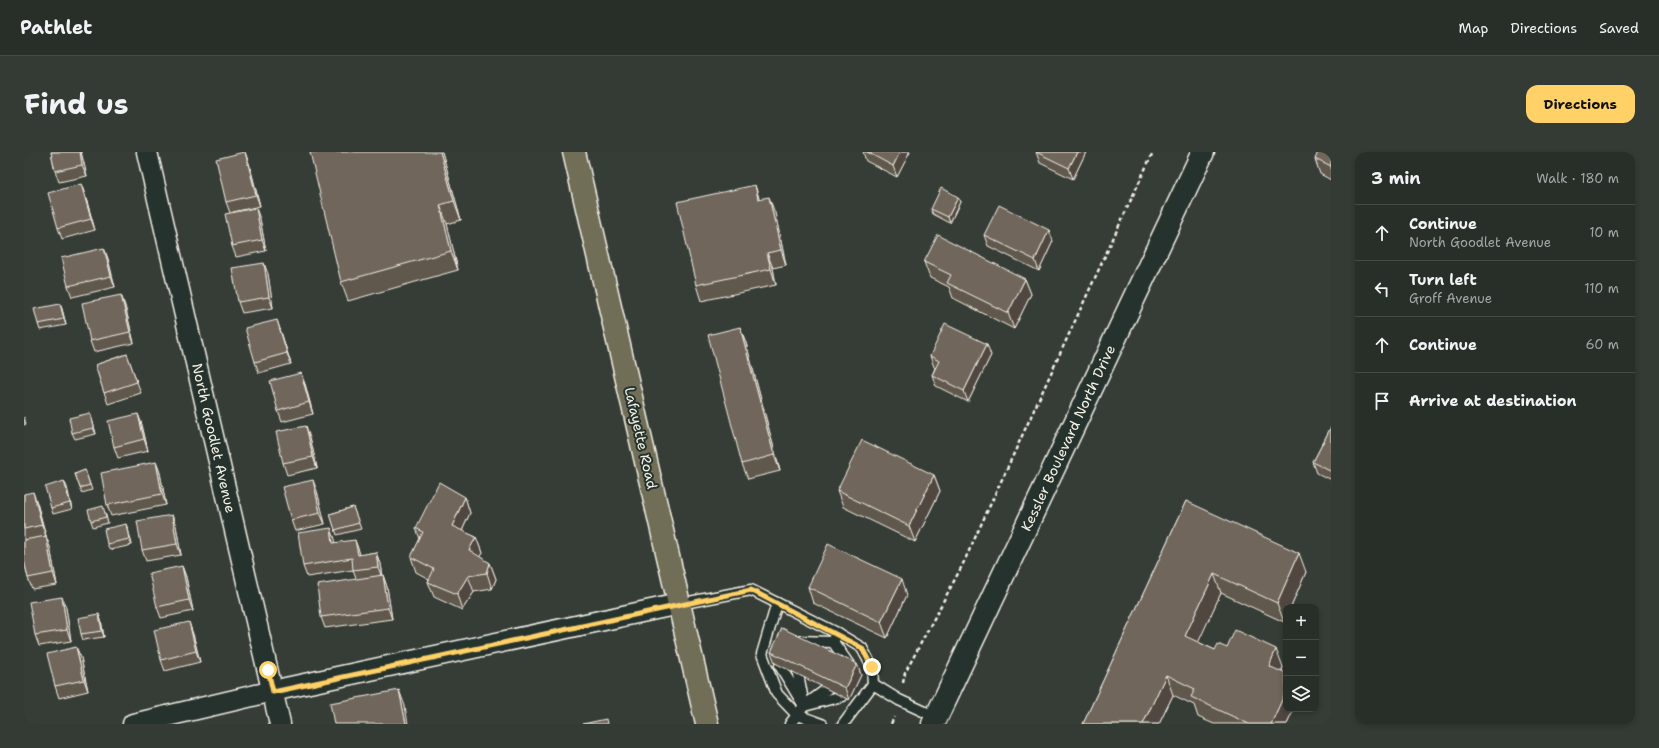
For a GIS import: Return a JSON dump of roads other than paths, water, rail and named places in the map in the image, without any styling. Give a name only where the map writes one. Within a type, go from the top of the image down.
[{"type":"main road","name":"Lafayette Road","points":[[574,152],[707,724]]},
{"type":"main road","name":"Kessler Boulevard North Drive","points":[[935,721],[1203,152]]},
{"type":"street","name":"North Goodlet Avenue","points":[[147,152],[280,724]]},
{"type":"street","points":[[133,724],[273,692],[679,604]]},
{"type":"lane","points":[[679,604],[751,590],[777,603],[835,638],[862,648],[872,667],[872,684],[843,724]]},
{"type":"lane","points":[[777,603],[762,654],[776,694],[797,715],[822,724]]},
{"type":"lane","points":[[791,641],[835,638]]},
{"type":"lane","points":[[810,650],[835,638]]},
{"type":"lane","points":[[835,638],[839,664]]},
{"type":"lane","points":[[835,638],[854,672]]},
{"type":"lane","points":[[780,666],[804,706]]},
{"type":"lane","points":[[798,674],[804,706]]},
{"type":"lane","points":[[872,684],[935,721]]},
{"type":"lane","points":[[790,724],[804,706],[827,689]]},
{"type":"lane","points":[[804,706],[842,696]]}]
